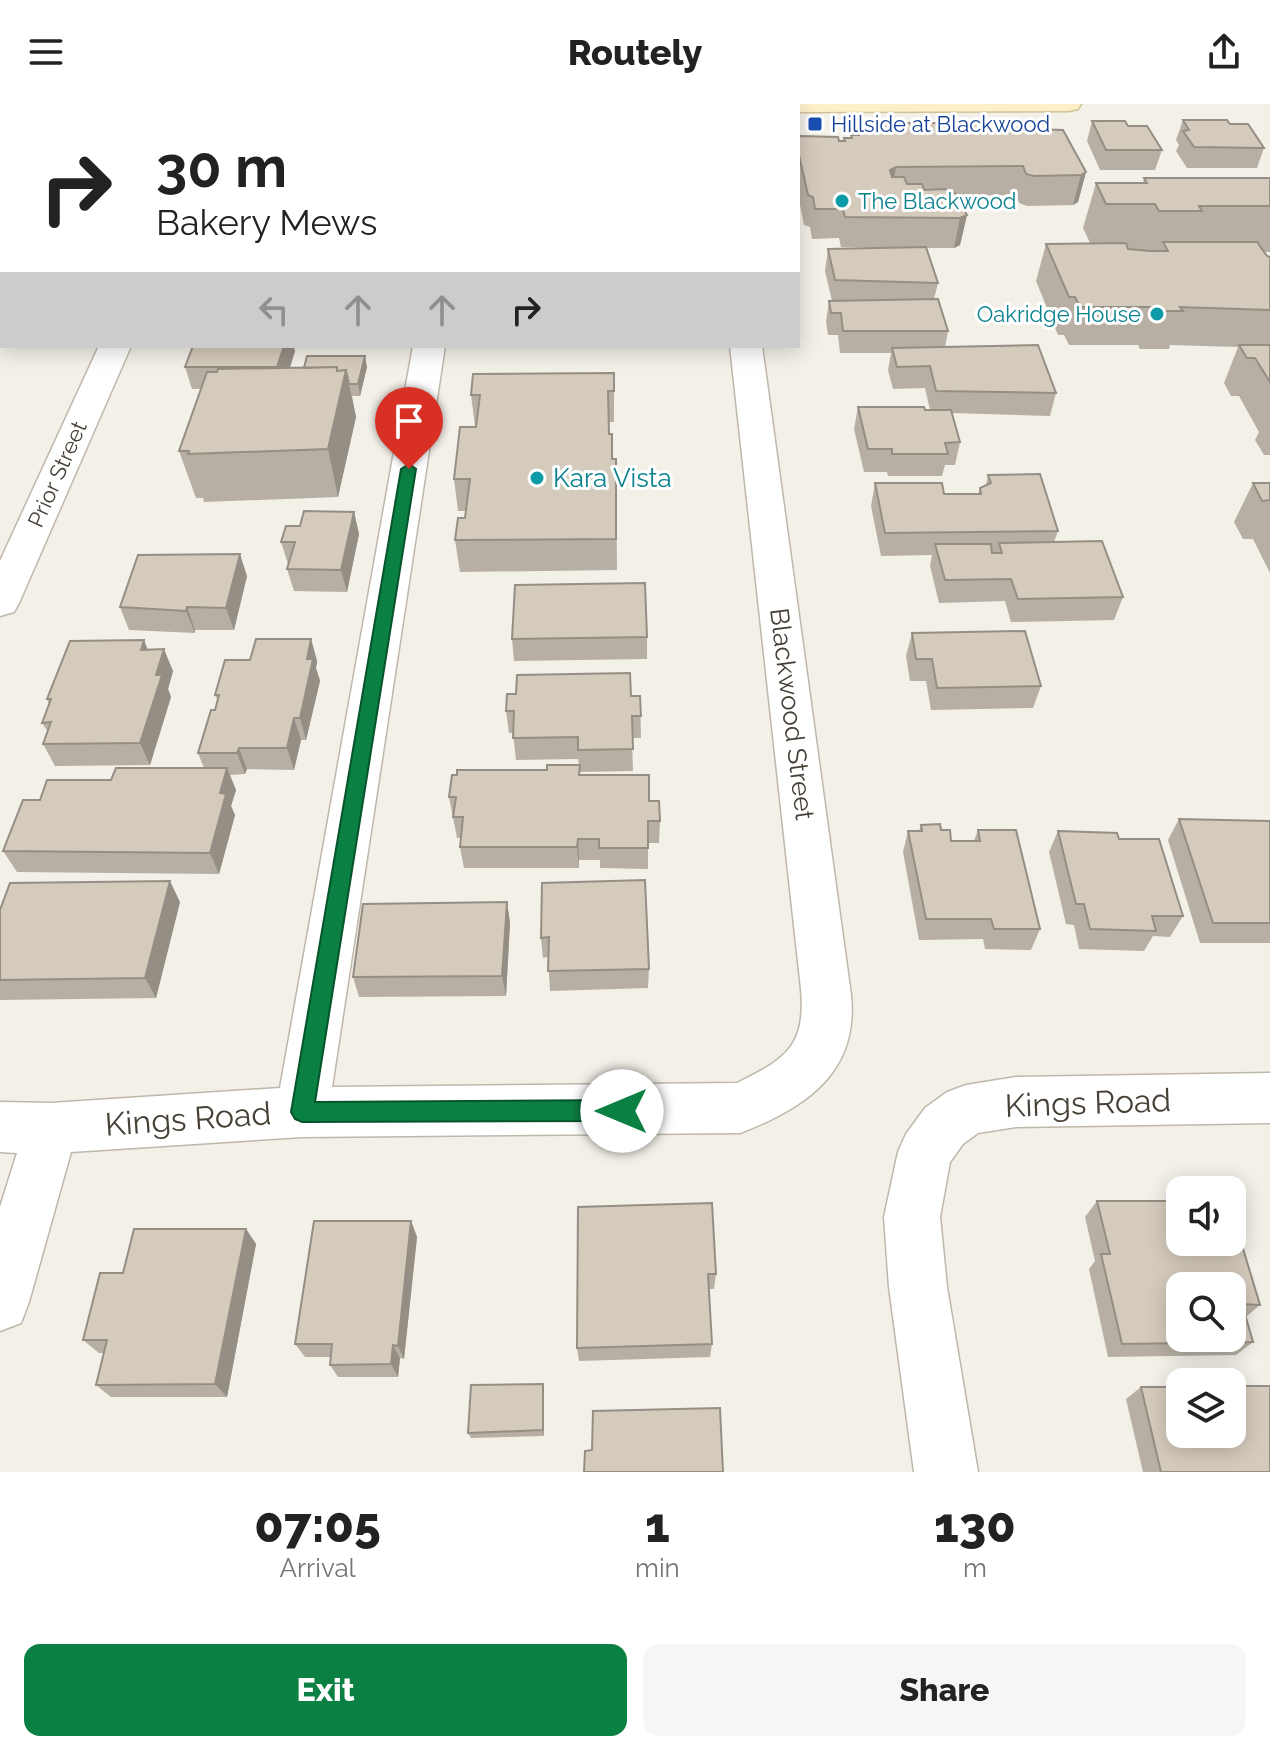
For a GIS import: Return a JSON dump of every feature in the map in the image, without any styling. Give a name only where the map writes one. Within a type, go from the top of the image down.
[{"type":"main road","points":[[800,105],[1069,104]]},
{"type":"street","name":"Prior Street","points":[[0,603],[114,348]]},
{"type":"street","points":[[302,1112],[429,348]]},
{"type":"street","name":"Blackwood Street","points":[[746,348],[827,1022],[817,1051],[799,1076]]},
{"type":"street","name":"Kings Road","points":[[26,1127],[302,1112],[740,1108],[781,1090],[799,1076]]},
{"type":"street","name":"Kings Road","points":[[946,1472],[918,1287],[912,1217],[925,1152],[944,1126],[966,1110],[1031,1102],[1270,1098]]},
{"type":"street","points":[[0,1302],[26,1127]]},
{"type":"building","points":[[1183,120],[1227,120],[1230,124],[1248,124],[1264,148],[1194,147],[1183,131],[1189,130]]},
{"type":"building","points":[[1092,121],[1125,121],[1128,126],[1147,126],[1162,150],[1106,150]]},
{"type":"building","points":[[862,123],[982,123],[989,125],[992,132],[1002,131],[1000,128],[1063,130],[1086,172],[1081,175],[1034,176],[1026,174],[1023,166],[896,167],[890,170],[892,177],[904,177],[907,184],[922,184],[924,190],[945,189],[955,193],[967,215],[960,218],[845,217],[843,209],[815,209],[813,197],[808,195],[800,160],[800,136],[838,137],[839,141],[845,141],[844,138],[852,138],[851,135],[859,135],[857,126]]},
{"type":"building","points":[[1144,178],[1270,178],[1270,206],[1199,206],[1202,211],[1159,211],[1155,204],[1106,204],[1096,183],[1147,183]]},
{"type":"building","points":[[1163,242],[1257,242],[1270,257],[1270,310],[1180,307],[1183,311],[1153,311],[1151,307],[1080,307],[1075,297],[1069,297],[1046,244],[1126,243],[1128,249],[1168,251]]},
{"type":"building","points":[[926,247],[938,283],[835,280],[828,249]]},
{"type":"building","points":[[938,299],[948,331],[843,331],[841,313],[831,313],[829,301]]},
{"type":"building","points":[[1038,345],[1056,393],[936,391],[930,366],[897,367],[892,348]]},
{"type":"building","points":[[1239,345],[1270,345],[1270,382],[1255,358],[1247,358]]},
{"type":"building","points":[[192,348],[283,348],[277,367],[185,367]]},
{"type":"building","points":[[307,356],[365,356],[358,384],[349,384],[346,370],[337,371],[337,367],[304,368]]},
{"type":"building","points":[[337,367],[337,371],[346,370],[328,449],[188,454],[189,451],[179,451],[207,372],[217,372],[218,369]]},
{"type":"building","name":"Kara Vista","points":[[614,373],[614,391],[608,391],[609,434],[612,434],[612,459],[616,459],[616,539],[455,540],[458,518],[465,518],[470,479],[454,479],[460,427],[476,427],[480,395],[471,395],[473,374]]},
{"type":"building","points":[[858,407],[951,410],[960,442],[945,443],[948,454],[892,454],[892,449],[868,449]]},
{"type":"building","points":[[1040,474],[1058,531],[885,533],[875,483],[942,483],[944,494],[981,494],[980,488],[991,483],[988,475]]},
{"type":"building","points":[[1253,483],[1270,483],[1270,500],[1262,501]]},
{"type":"building","points":[[304,511],[354,512],[341,570],[287,569],[295,542],[281,542],[286,526],[300,526]]},
{"type":"building","points":[[1102,541],[1123,597],[1018,599],[1011,579],[945,580],[935,544],[991,544],[992,553],[1002,553],[999,543]]},
{"type":"building","points":[[240,554],[226,608],[187,607],[186,611],[120,607],[138,555]]},
{"type":"building","points":[[645,583],[647,637],[512,639],[515,585]]},
{"type":"building","points":[[1025,631],[1041,686],[937,688],[932,659],[916,659],[912,633]]},
{"type":"building","points":[[256,639],[311,639],[307,659],[313,659],[300,718],[294,718],[287,748],[239,748],[237,753],[198,753],[211,710],[215,710],[219,695],[215,695],[225,660],[250,660]]},
{"type":"building","points":[[144,640],[141,650],[164,649],[156,675],[162,675],[140,743],[43,744],[51,722],[42,723],[51,699],[47,699],[70,641]]},
{"type":"building","points":[[630,673],[631,696],[640,696],[641,716],[632,716],[633,749],[578,750],[578,737],[513,738],[514,711],[506,711],[507,694],[516,694],[517,675]]},
{"type":"building","points":[[547,765],[580,765],[579,775],[649,775],[649,801],[659,801],[660,821],[648,821],[648,848],[599,848],[599,839],[578,839],[577,847],[460,847],[463,817],[453,817],[456,797],[449,797],[452,775],[457,775],[457,770],[547,770]]},
{"type":"building","points":[[116,768],[227,768],[220,793],[226,794],[210,853],[3,851],[23,800],[40,800],[47,780],[111,780]]},
{"type":"building","points":[[1179,819],[1270,821],[1270,923],[1213,923]]},
{"type":"building","points":[[940,824],[941,830],[950,830],[951,841],[980,841],[978,830],[1016,830],[1040,929],[994,929],[991,919],[926,919],[908,831],[922,831],[921,825]]},
{"type":"building","points":[[1058,831],[1117,833],[1119,839],[1159,839],[1183,916],[1152,916],[1156,931],[1090,929],[1084,904],[1076,904]]},
{"type":"building","points":[[645,880],[649,969],[548,971],[549,937],[541,938],[542,883]]},
{"type":"building","points":[[170,881],[145,978],[0,980],[0,910],[10,883]]},
{"type":"building","points":[[507,902],[502,976],[353,977],[363,904]]},
{"type":"building","points":[[1097,1201],[1166,1201],[1166,1256],[1245,1256],[1260,1305],[1246,1304],[1246,1272],[1166,1272],[1166,1343],[1122,1344],[1101,1254],[1110,1254]]},
{"type":"building","points":[[712,1203],[716,1274],[708,1274],[712,1344],[577,1348],[578,1207]]},
{"type":"building","points":[[314,1221],[411,1221],[398,1346],[393,1345],[391,1364],[330,1365],[332,1344],[295,1344]]},
{"type":"building","points":[[134,1229],[246,1229],[215,1384],[96,1385],[107,1340],[83,1340],[100,1273],[123,1273]]},
{"type":"building","points":[[1246,1318],[1253,1342],[1246,1342]]},
{"type":"building","points":[[543,1384],[543,1430],[468,1433],[471,1385]]},
{"type":"building","points":[[1246,1386],[1270,1386],[1270,1472],[1161,1472],[1141,1387],[1166,1387],[1166,1448],[1246,1448]]},
{"type":"building","points":[[720,1408],[723,1472],[584,1472],[585,1451],[592,1450],[593,1411]]},
{"type":"place","name":"Hillside at Blackwood","points":[[815,124]]},
{"type":"place","name":"The Blackwood","points":[[842,201]]},
{"type":"place","name":"Oakridge House","points":[[1157,314]]},
{"type":"place","name":"Kara Vista","points":[[537,478]]},
{"type":"route","points":[[409,469],[302,1112],[622,1111]]}]
